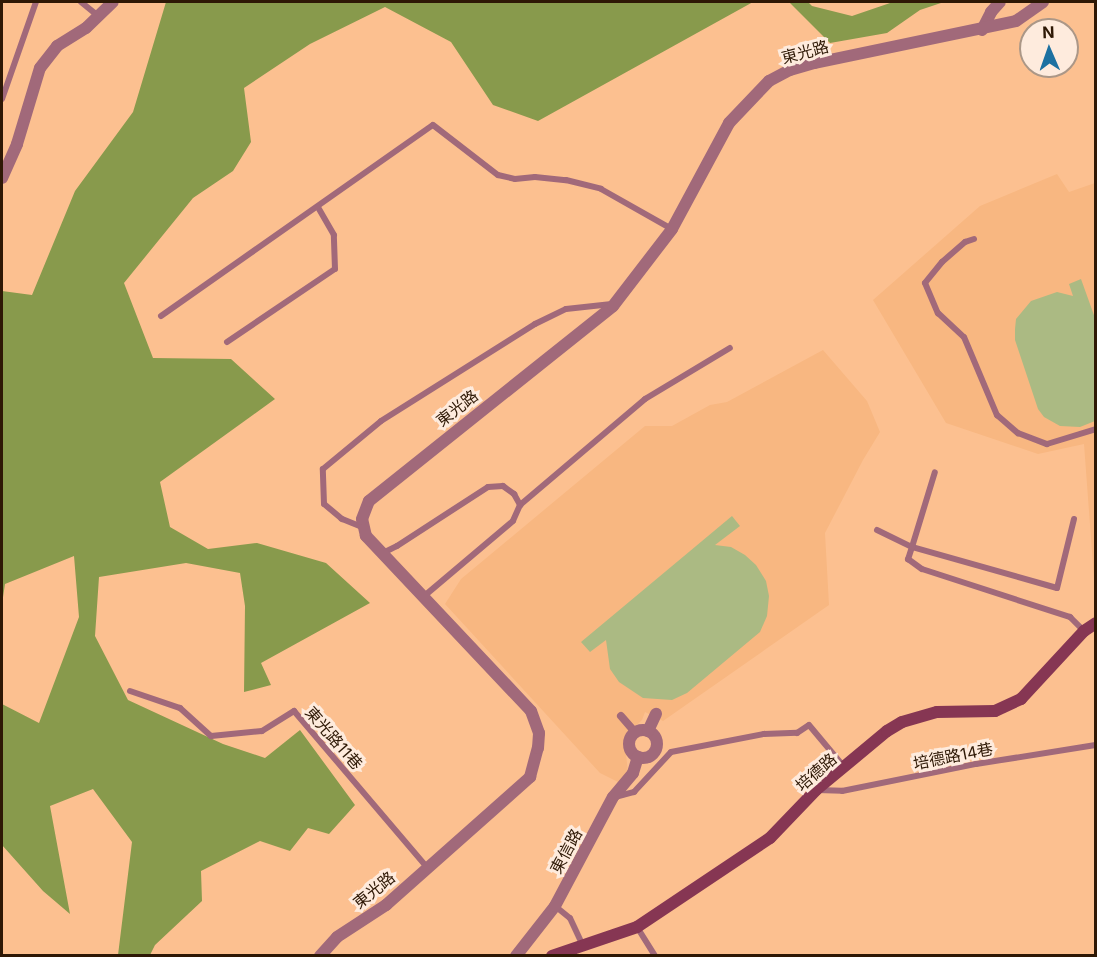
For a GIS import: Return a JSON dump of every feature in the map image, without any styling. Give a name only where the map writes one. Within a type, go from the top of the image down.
[{"type":"main road","name":"培德路","points":[[552,956],[637,927],[770,838],[816,790],[887,731],[915,716],[937,712],[995,711],[1010,706],[1021,699],[1084,631],[1095,623]]},
{"type":"street","points":[[2,178],[17,144],[40,68],[57,46],[113,2]]},
{"type":"street","points":[[982,30],[991,12],[1000,2]]},
{"type":"street","name":"東光路","points":[[320,956],[337,937],[386,905],[426,866],[530,777],[537,754],[539,733],[531,711],[380,554],[366,536],[363,527],[363,509],[376,494],[616,303],[672,229],[729,123],[769,81],[790,70],[815,63],[982,30],[1016,21],[1043,2]]},
{"type":"street","points":[[621,716],[642,732],[657,740],[656,748],[651,755],[638,757],[632,751],[630,743],[642,732],[656,714]]},
{"type":"street","name":"東信路","points":[[516,956],[555,906],[613,797],[633,773],[638,757]]},
{"type":"lane","points":[[2,99],[36,2]]},
{"type":"lane","points":[[81,2],[98,16]]},
{"type":"lane","points":[[161,316],[433,124],[498,175],[515,179],[535,177],[566,180],[601,189],[672,229]]},
{"type":"lane","points":[[227,342],[335,268],[334,235],[318,207]]},
{"type":"lane","points":[[974,239],[965,242],[942,262],[925,283],[938,313],[964,337],[997,415],[1018,433],[1047,444],[1095,429]]},
{"type":"lane","points":[[363,527],[342,519],[324,504],[323,469],[381,421],[535,324],[566,309],[616,303]]},
{"type":"lane","points":[[423,597],[513,521],[520,505],[645,399],[730,348]]},
{"type":"lane","points":[[935,472],[908,559],[922,568],[1070,617],[1084,631]]},
{"type":"lane","points":[[380,554],[397,546],[488,487],[503,486],[514,494],[520,505]]},
{"type":"lane","points":[[877,530],[912,547],[1057,588],[1074,519]]},
{"type":"lane","name":"東光路11巷","points":[[130,691],[180,708],[212,736],[262,732],[294,711],[426,866]]},
{"type":"lane","points":[[613,797],[634,792],[671,752],[764,734],[797,733],[809,725],[845,768]]},
{"type":"lane","name":"培德路14巷","points":[[816,790],[842,791],[976,764],[1095,745]]},
{"type":"lane","points":[[555,906],[570,918],[582,944]]},
{"type":"lane","points":[[637,927],[655,956]]},
{"type":"shaded area","points":[[1057,174],[1069,192],[1095,183],[1095,592],[1084,444],[1038,454],[946,423],[873,300],[980,206]]},
{"type":"shaded area","points":[[823,350],[867,401],[880,432],[825,533],[829,605],[663,721],[645,712],[642,720],[624,737],[628,772],[622,784],[600,773],[445,604],[461,579],[645,426],[672,426],[710,405],[727,402]]},
{"type":"green space","points":[[166,2],[753,2],[538,121],[493,105],[451,42],[385,7],[310,44],[244,88],[251,142],[233,171],[193,198],[124,283],[153,358],[231,359],[275,399],[160,482],[170,527],[208,549],[257,543],[326,563],[370,603],[261,663],[271,685],[244,692],[245,606],[240,573],[186,563],[99,577],[95,636],[128,700],[223,744],[265,758],[300,730],[355,805],[329,834],[308,828],[290,851],[260,841],[201,871],[202,901],[155,945],[150,955],[118,955],[132,842],[93,789],[50,806],[70,914],[43,891],[2,845],[2,704],[39,723],[79,617],[74,556],[5,584],[2,604],[2,291],[32,295],[75,191],[133,112]]},
{"type":"green space","points":[[789,2],[808,2],[812,6],[852,16],[893,2],[944,2],[920,10],[887,33],[830,43]]},
{"type":"green space","points":[[1081,279],[1095,318],[1095,421],[1080,427],[1060,426],[1044,417],[1038,409],[1015,340],[1016,319],[1031,301],[1057,292],[1073,296],[1069,284]]},
{"type":"green space","points":[[732,516],[740,526],[715,545],[731,547],[745,555],[756,565],[766,581],[769,596],[767,616],[760,632],[687,693],[672,700],[643,698],[619,682],[610,669],[606,640],[590,652],[581,642]]}]
